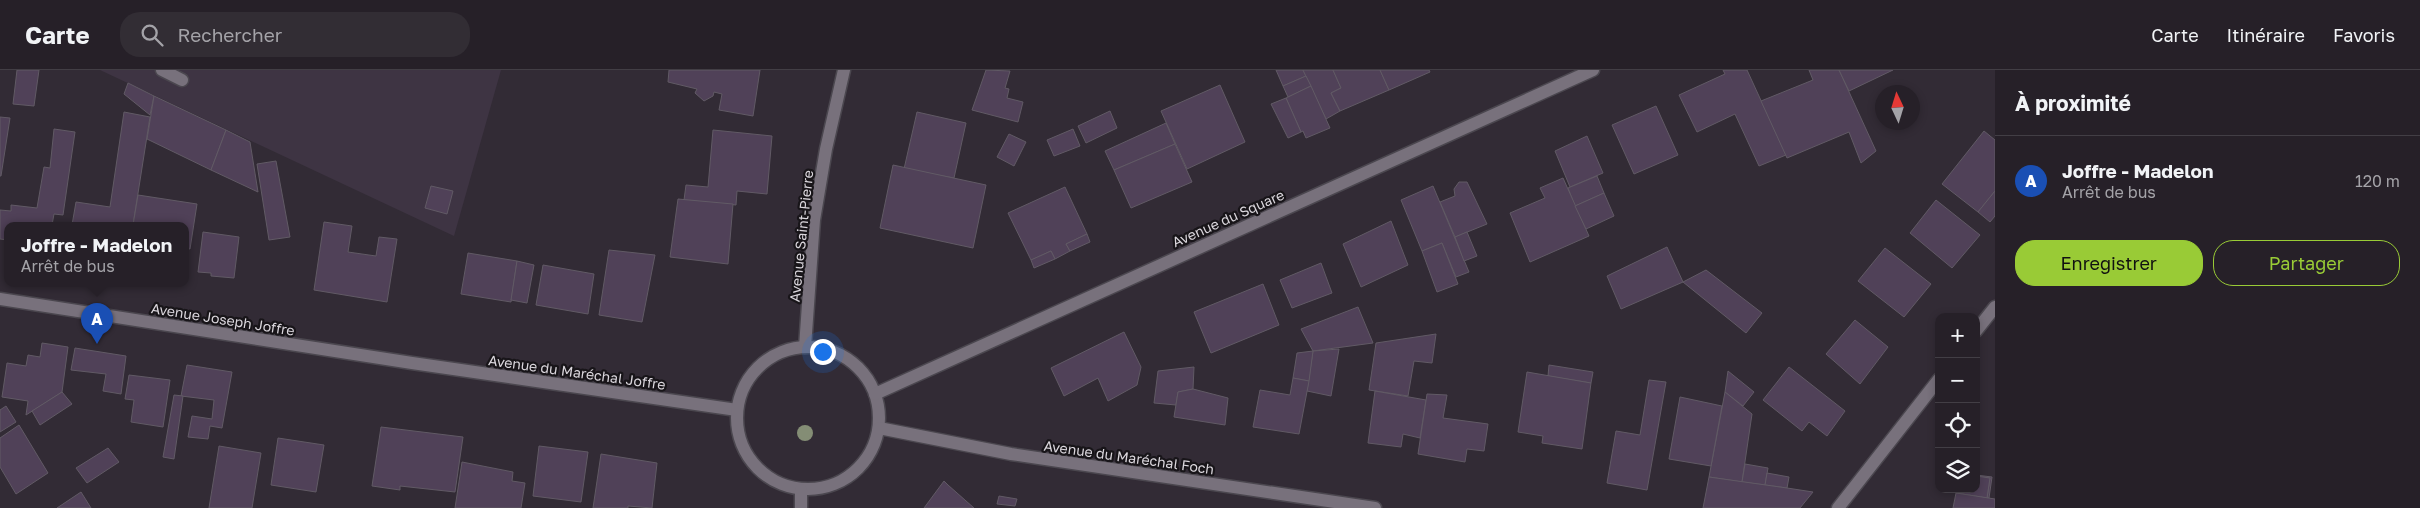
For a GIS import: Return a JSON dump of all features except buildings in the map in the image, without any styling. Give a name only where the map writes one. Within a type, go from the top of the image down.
[{"type":"street","points":[[162,70],[182,80]]},
{"type":"street","name":"Avenue Saint-Pierre","points":[[805,347],[814,220],[826,149],[844,70]]},
{"type":"street","name":"Avenue du Square","points":[[875,394],[1593,70]]},
{"type":"street","name":"Avenue Joseph Joffre","points":[[0,299],[412,364]]},
{"type":"street","points":[[1980,326],[1995,307]]},
{"type":"street","points":[[805,347],[829,350],[844,356],[868,378],[875,394],[880,411],[879,428],[874,447],[860,468],[846,479],[829,487],[801,490],[779,483],[760,471],[749,460],[742,446],[737,428],[737,410],[740,396],[755,371],[766,360],[785,351],[805,347]]},
{"type":"street","name":"Avenue du Maréchal Joffre","points":[[412,364],[737,410]]},
{"type":"street","points":[[1838,508],[1935,384]]},
{"type":"street","name":"Avenue du Maréchal Foch","points":[[879,428],[1011,454],[1375,508]]},
{"type":"street","points":[[801,490],[801,508]]},
{"type":"shaded area","points":[[100,70],[501,70],[454,236]]},
{"type":"place","name":"Joffre - Madelon","points":[[97,344]]}]
